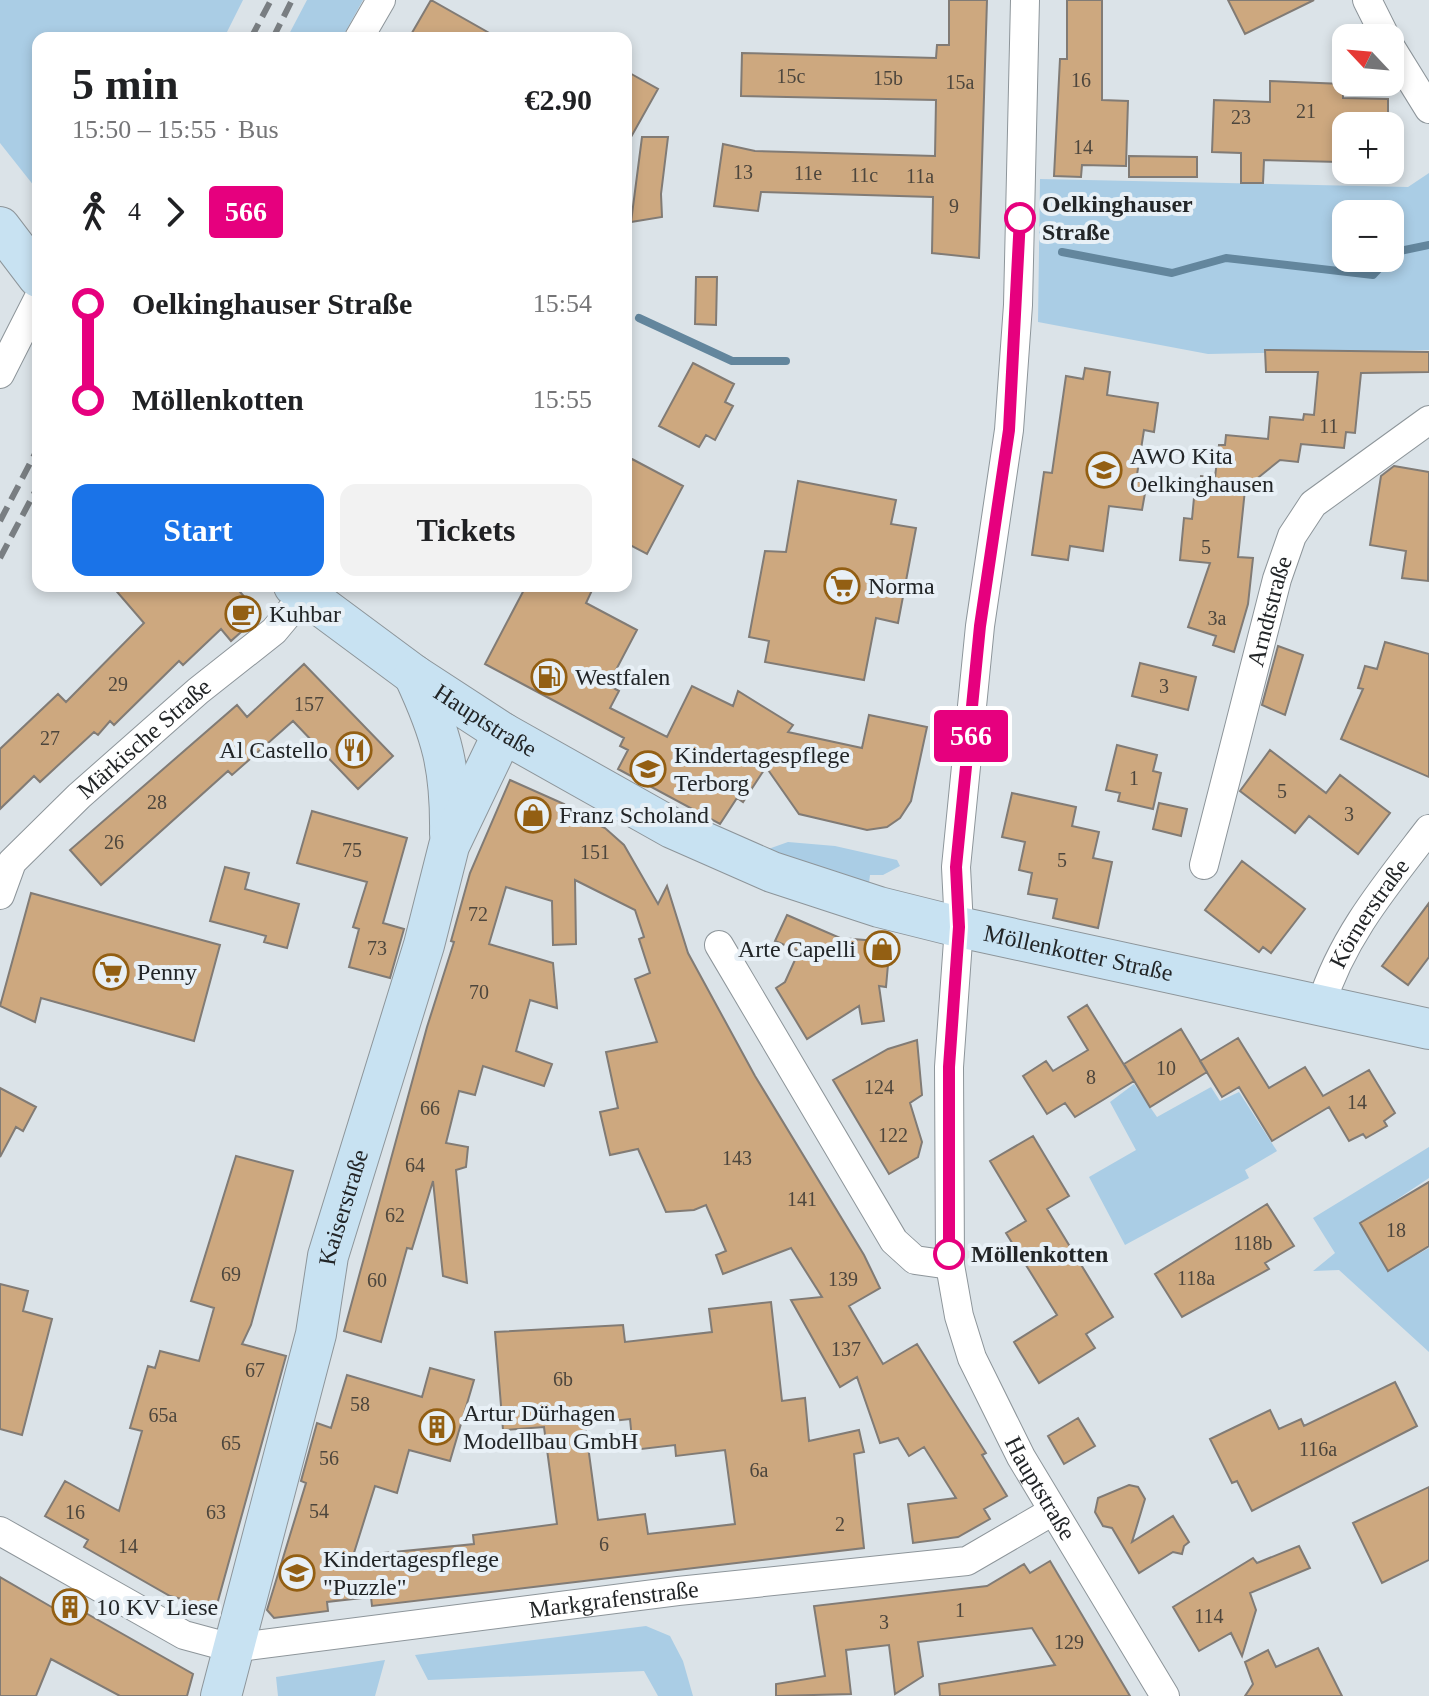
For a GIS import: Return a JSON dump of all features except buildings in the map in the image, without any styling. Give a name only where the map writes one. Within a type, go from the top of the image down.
[{"type":"main road","points":[[0,227],[32,269]]},
{"type":"main road","name":"Hauptstraße","points":[[302,592],[414,675],[503,733],[690,837]]},
{"type":"main road","points":[[414,675],[439,730],[446,759],[449,846]]},
{"type":"main road","name":"Kaiserstraße","points":[[221,1696],[316,1334],[328,1256],[424,945],[449,846],[503,733]]},
{"type":"main road","name":"Möllenkotter Straße","points":[[690,837],[772,872],[879,907],[1429,1029]]},
{"type":"street","points":[[362,32],[381,0]]},
{"type":"street","points":[[959,927],[956,867],[980,626],[1009,430],[1018,305],[1025,0]]},
{"type":"street","points":[[1367,0],[1379,24]]},
{"type":"street","points":[[1404,69],[1429,109]]},
{"type":"street","points":[[0,374],[32,311]]},
{"type":"street","name":"Arndtstraße","points":[[1204,865],[1273,593],[1292,536],[1313,504],[1429,420]]},
{"type":"street","name":"Märkische Straße","points":[[0,895],[12,862],[155,727],[274,631],[298,592]]},
{"type":"street","name":"Körnerstraße","points":[[1321,1005],[1333,966],[1355,926],[1429,829]]},
{"type":"street","name":"Hauptstraße","points":[[959,927],[949,1067],[950,1265],[959,1316],[972,1358],[1053,1511],[1165,1696]]},
{"type":"street","points":[[719,945],[894,1241],[915,1260],[950,1265]]},
{"type":"street","name":"Markgrafenstraße","points":[[0,1531],[184,1635],[232,1648],[662,1593],[967,1561],[1053,1511]]},
{"type":"shaded area","points":[[0,0],[243,0],[227,32],[32,32],[32,183],[0,143]]},
{"type":"shaded area","points":[[307,0],[363,0],[345,32],[290,32]]},
{"type":"shaded area","points":[[1429,173],[1429,350],[1208,354],[1038,322],[1040,179],[1408,187]]},
{"type":"shaded area","points":[[788,842],[835,846],[897,860],[900,866],[883,875],[870,875],[869,883],[760,852]]},
{"type":"shaded area","points":[[1134,1084],[1157,1117],[1211,1087],[1220,1101],[1239,1092],[1277,1151],[1245,1170],[1249,1178],[1125,1245],[1089,1177],[1136,1150],[1110,1102]]},
{"type":"shaded area","points":[[1429,1147],[1429,1178],[1360,1224],[1388,1271],[1429,1248],[1429,1352],[1339,1270],[1313,1271],[1335,1253],[1313,1218]]},
{"type":"shaded area","points":[[646,1626],[670,1636],[683,1661],[693,1696],[658,1696],[644,1671],[428,1680],[415,1655]]},
{"type":"shaded area","points":[[385,1660],[375,1696],[278,1696],[276,1677]]},
{"type":"waterway","points":[[1404,250],[1429,245]]},
{"type":"waterway","points":[[1062,252],[1172,273],[1226,258],[1332,270]]},
{"type":"waterway","points":[[1347,272],[1373,275],[1376,272]]},
{"type":"waterway","points":[[639,318],[732,361],[786,361]]},
{"type":"railway","points":[[254,32],[271,0]]},
{"type":"railway","points":[[276,32],[292,0]]},
{"type":"railway","points":[[0,521],[32,460]]},
{"type":"railway","points":[[0,558],[32,497]]},
{"type":"bus line","name":"566","points":[[949,1254],[949,1067],[959,927],[956,867],[977,685],[980,626],[1009,430],[1018,305],[1020,218]]},
{"type":"place","name":"Oelkinghauser Straße","points":[[1020,218]]},
{"type":"place","name":"AWO Kita Oelkinghausen","points":[[1104,470]]},
{"type":"place","name":"Norma","points":[[842,586]]},
{"type":"place","name":"Kuhbar","points":[[243,614]]},
{"type":"place","name":"Westfalen","points":[[549,677]]},
{"type":"place","name":"Al Castello","points":[[354,750]]},
{"type":"place","name":"Kindertagespflege Terborg","points":[[648,769]]},
{"type":"place","name":"Franz Scholand","points":[[533,815]]},
{"type":"place","name":"Arte Capelli","points":[[882,949]]},
{"type":"place","name":"Penny","points":[[111,972]]},
{"type":"place","name":"Möllenkotten","points":[[949,1254]]},
{"type":"place","name":"Artur Dürhagen Modellbau GmbH","points":[[437,1427]]},
{"type":"place","name":"Kindertagespflege \"Puzzle\"","points":[[297,1573]]},
{"type":"place","name":"10 KV Liese","points":[[70,1607]]}]
